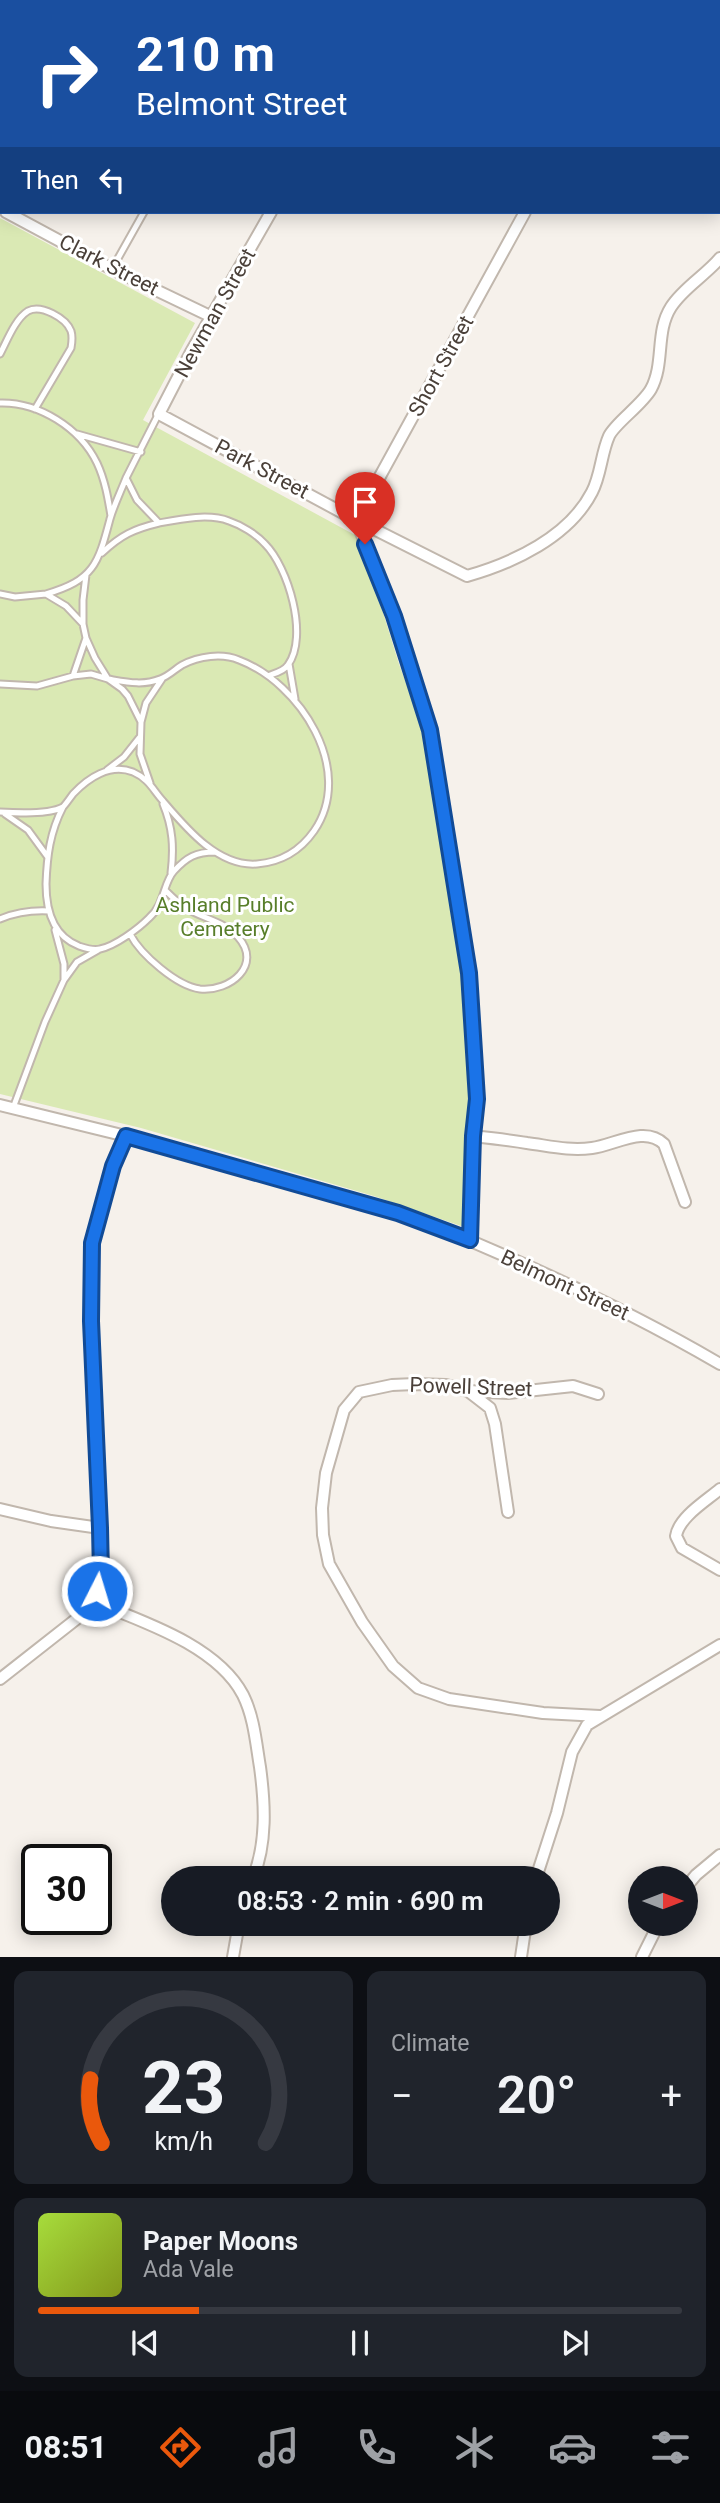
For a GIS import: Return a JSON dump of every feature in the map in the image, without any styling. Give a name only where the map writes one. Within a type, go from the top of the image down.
[{"type":"street","name":"Clark Street","points":[[12,214],[112,269],[212,317]]},
{"type":"street","name":"Newman Street","points":[[159,414],[270,214]]},
{"type":"street","name":"Short Street","points":[[356,520],[524,214]]},
{"type":"street","name":"Park Street","points":[[159,414],[356,520],[467,576],[493,569],[548,541],[581,509],[599,476],[609,435],[632,414],[651,389],[658,368],[661,332],[670,307],[720,258]]},
{"type":"street","points":[[356,520],[394,616],[430,730],[469,973],[477,1099],[473,1136],[470,1240]]},
{"type":"street","name":"Belmont Street","points":[[0,1105],[126,1136],[398,1213],[470,1240],[662,1330],[720,1364]]},
{"type":"street","points":[[473,1136],[569,1150],[595,1148],[641,1135],[658,1138],[668,1153],[685,1202]]},
{"type":"street","points":[[0,1679],[79,1617],[92,1601],[101,1574],[91,1321],[92,1243],[113,1166],[126,1136]]},
{"type":"street","name":"Powell Street","points":[[598,1394],[573,1386],[508,1393],[468,1391],[446,1385],[392,1385],[359,1392],[344,1410],[326,1474],[321,1508],[329,1564],[362,1622],[393,1666],[418,1688],[449,1699],[543,1713],[600,1716]]},
{"type":"street","points":[[468,1391],[490,1408],[495,1424],[508,1512]]},
{"type":"street","points":[[720,1489],[687,1518],[677,1530],[676,1536],[682,1548],[720,1570]]},
{"type":"street","points":[[0,1509],[51,1521],[100,1528]]},
{"type":"street","points":[[92,1601],[163,1631],[214,1660],[236,1684],[244,1697],[253,1723],[264,1793],[263,1839],[256,1866]]},
{"type":"street","points":[[540,1866],[572,1752],[587,1725],[720,1645]]},
{"type":"street","points":[[698,1873],[720,1855]]},
{"type":"street","points":[[233,1957],[237,1936]]},
{"type":"street","points":[[521,1957],[524,1936]]},
{"type":"street","points":[[642,1957],[652,1936]]},
{"type":"lane","points":[[112,269],[143,214]]},
{"type":"lane","points":[[0,354],[17,323],[30,310],[38,308],[67,324],[73,339],[71,348],[35,409]]},
{"type":"lane","points":[[0,403],[35,409],[58,420],[77,434],[97,462],[111,516]]},
{"type":"lane","points":[[102,553],[111,516],[126,478],[159,414]]},
{"type":"lane","points":[[77,434],[141,452]]},
{"type":"lane","points":[[126,478],[137,500],[159,523]]},
{"type":"lane","points":[[0,594],[15,597],[46,594],[76,583],[118,537],[180,519],[220,518],[232,522],[265,544],[285,575],[293,599],[296,623],[294,652],[283,670],[270,675]]},
{"type":"lane","points":[[87,573],[83,600],[86,638],[108,679],[122,688],[141,722]]},
{"type":"lane","points":[[46,594],[66,606],[83,624]]},
{"type":"lane","points":[[73,676],[86,638]]},
{"type":"lane","points":[[289,664],[296,700],[326,760],[330,790],[323,818],[306,842],[282,858],[256,864],[231,860],[215,852],[185,825],[150,783],[140,754],[139,738],[146,703],[162,679],[183,664],[209,656],[235,658],[259,668],[296,700]]},
{"type":"lane","points":[[0,684],[37,686],[91,674],[138,684],[162,679]]},
{"type":"lane","points":[[104,772],[124,757],[139,738]]},
{"type":"lane","points":[[64,979],[64,964],[46,889],[47,856],[53,826],[63,807],[88,780],[104,772],[114,769],[132,772],[150,783]]},
{"type":"lane","points":[[13,1108],[64,979],[77,962],[130,934],[151,917],[160,905],[171,874],[174,848],[172,832],[160,798]]},
{"type":"lane","points":[[0,812],[27,815],[63,807]]},
{"type":"lane","points":[[0,812],[28,830],[47,856]]},
{"type":"lane","points":[[171,874],[192,855],[215,852]]},
{"type":"lane","points":[[130,934],[153,962],[170,976],[192,987],[203,989],[225,986],[241,975],[247,958],[242,942],[235,934],[218,922],[186,908],[166,891]]},
{"type":"lane","points":[[0,919],[32,910],[50,911]]},
{"type":"lane","points":[[55,929],[69,942],[99,950]]},
{"type":"green space","name":"Ashland Public Cemetery","points":[[0,218],[195,323],[143,420],[355,535],[370,570],[399,664],[423,729],[459,960],[469,1062],[471,1131],[468,1222],[464,1227],[374,1196],[141,1128],[0,1094]]},
{"type":"route","points":[[97,1591],[101,1574],[91,1321],[92,1243],[113,1166],[126,1136],[398,1213],[470,1240],[473,1136],[477,1099],[469,973],[430,730],[394,616],[365,544]]}]
